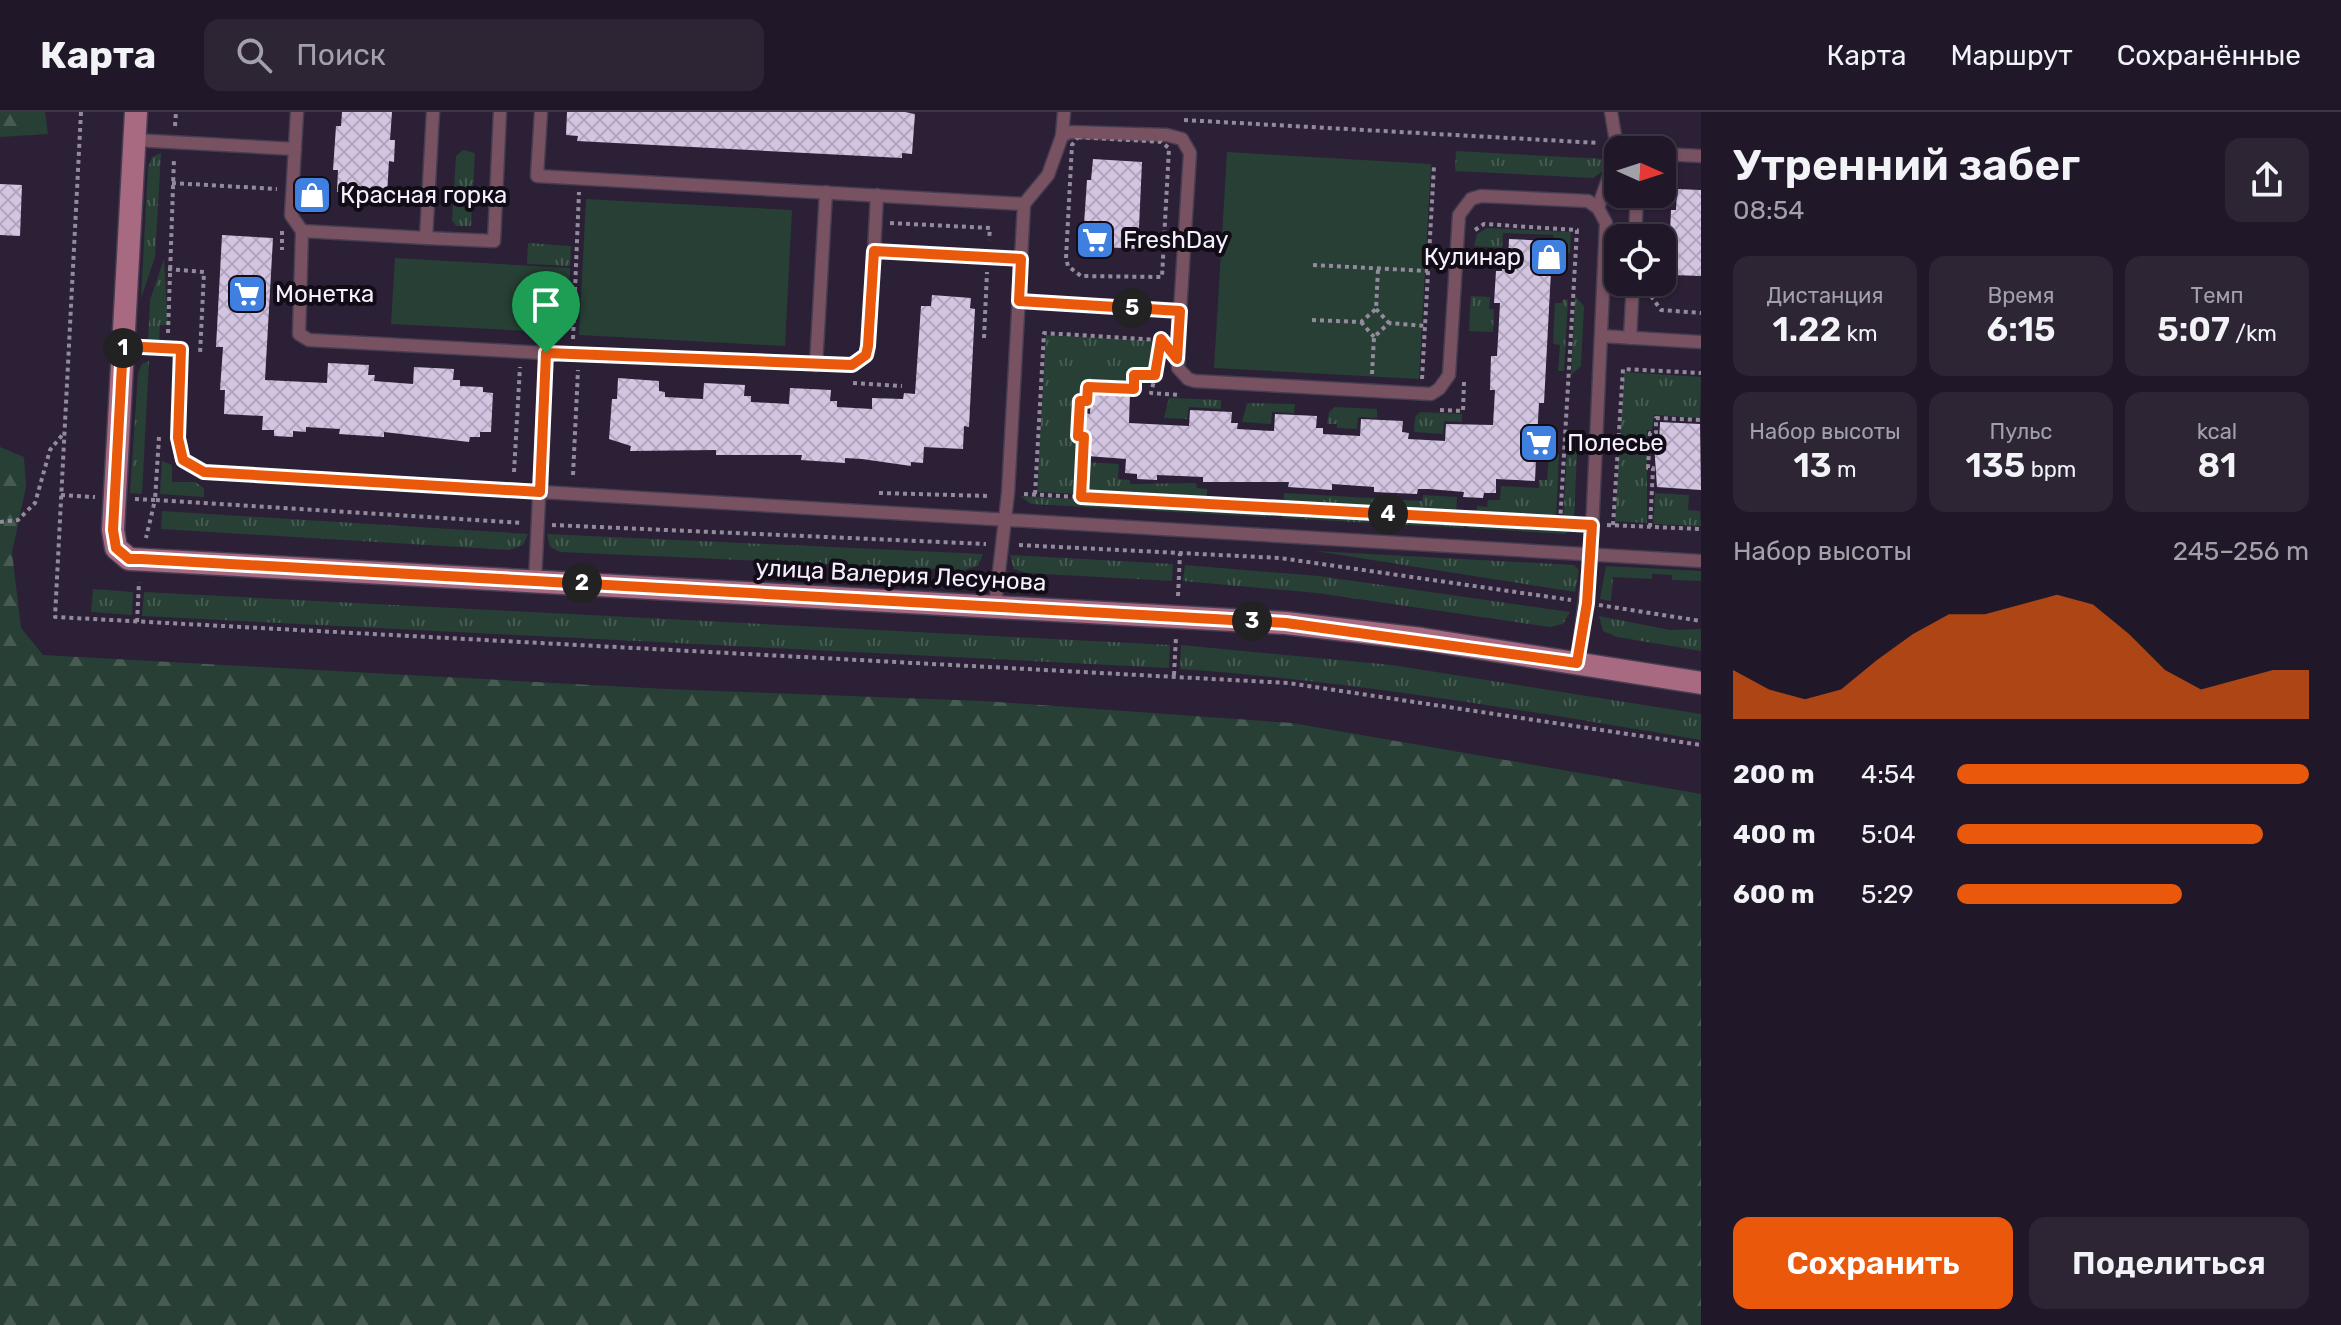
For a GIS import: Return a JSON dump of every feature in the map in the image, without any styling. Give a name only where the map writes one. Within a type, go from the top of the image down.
[{"type":"main road","points":[[123,346],[136,112]]},
{"type":"main road","name":"улица Валерия Лесунова","points":[[123,346],[113,530],[116,548],[129,559],[1286,623],[1701,683]]},
{"type":"lane","points":[[297,112],[291,215],[302,231],[297,329],[304,338],[546,353],[852,365],[866,355],[877,195]]},
{"type":"lane","points":[[426,238],[433,112]]},
{"type":"lane","points":[[302,231],[494,241],[500,112]]},
{"type":"lane","points":[[541,112],[537,176],[1024,204]]},
{"type":"lane","points":[[995,606],[1008,493],[1024,204],[1048,175],[1062,136],[1064,112]]},
{"type":"lane","points":[[1611,112],[1615,136]]},
{"type":"lane","points":[[1062,136],[1079,131],[1175,136],[1188,145],[1190,153],[1177,359],[1182,374],[1195,381],[1431,394],[1446,383],[1449,375],[1459,215],[1464,205],[1481,196],[1588,201],[1598,208],[1606,223],[1591,553],[1577,663]]},
{"type":"lane","points":[[134,140],[295,149]]},
{"type":"lane","points":[[1676,151],[1701,156]]},
{"type":"lane","points":[[816,365],[826,192]]},
{"type":"lane","points":[[1598,208],[1604,192]]},
{"type":"lane","points":[[874,251],[1021,259]]},
{"type":"lane","points":[[1630,338],[1632,296]]},
{"type":"lane","points":[[1019,301],[1180,311]]},
{"type":"lane","points":[[1601,336],[1701,342]]},
{"type":"lane","points":[[123,346],[181,349],[178,438],[183,460],[204,472],[1701,561]]},
{"type":"lane","points":[[535,581],[546,353]]},
{"type":"path","points":[[1177,119],[1604,141]]},
{"type":"path","points":[[1074,140],[1167,145],[1170,152],[1162,277],[1081,276],[1068,266],[1066,258],[1074,140]]},
{"type":"path","points":[[1409,381],[1422,382],[1434,166]]},
{"type":"path","points":[[573,475],[576,354],[572,335],[579,177]]},
{"type":"path","points":[[172,183],[284,189]]},
{"type":"path","points":[[282,217],[282,258]]},
{"type":"path","points":[[1472,240],[1474,232],[1484,224],[1577,230],[1560,523]]},
{"type":"path","points":[[1313,265],[1428,271]]},
{"type":"path","points":[[168,269],[204,272],[200,363]]},
{"type":"path","points":[[1378,269],[1376,309],[1389,323],[1426,326]]},
{"type":"path","points":[[1652,296],[1652,302],[1661,310],[1701,313]]},
{"type":"path","points":[[1312,320],[1361,322],[1376,309]]},
{"type":"path","points":[[1361,322],[1374,337],[1372,380]]},
{"type":"path","points":[[1374,337],[1389,323]]},
{"type":"path","points":[[1035,494],[1044,333],[1161,339],[1177,359]]},
{"type":"path","points":[[1161,339],[1151,393],[1182,395]]},
{"type":"path","points":[[505,364],[520,365]]},
{"type":"path","points":[[1613,525],[1623,369],[1701,373]]},
{"type":"path","points":[[1081,497],[1084,437],[1078,436],[1080,401],[1087,401],[1088,387],[1134,389],[1134,375],[1155,375]]},
{"type":"path","points":[[1432,409],[1463,411],[1465,380]]},
{"type":"path","points":[[840,382],[902,386]]},
{"type":"path","points":[[1650,527],[1653,468],[1648,468],[1650,433],[1656,433],[1656,418],[1701,420]]},
{"type":"path","points":[[0,522],[18,520],[35,503],[50,450],[64,432]]},
{"type":"path","points":[[499,471],[588,476]]},
{"type":"path","points":[[873,492],[984,499],[993,492],[1701,529]]},
{"type":"green space","points":[[0,112],[45,112],[48,134],[0,137]]},
{"type":"green space","points":[[463,150],[475,153],[471,226],[456,226],[452,220],[456,156]]},
{"type":"green space","points":[[1456,151],[1604,159],[1604,171],[1593,178],[1455,171]]},
{"type":"green space","points":[[1227,152],[1431,164],[1419,379],[1214,368]]},
{"type":"green space","points":[[161,153],[155,257],[141,298],[148,168],[152,157]]},
{"type":"green space","points":[[586,199],[792,210],[785,346],[579,335]]},
{"type":"green space","points":[[1487,228],[1571,232],[1570,253],[1557,252],[1553,235],[1503,233],[1502,248],[1474,246],[1477,234]]},
{"type":"green space","points":[[528,243],[571,246],[570,266],[527,264]]},
{"type":"green space","points":[[395,258],[570,268],[567,333],[391,324]]},
{"type":"green space","points":[[164,259],[168,325],[160,325],[159,342],[148,340],[150,300]]},
{"type":"green space","points":[[1471,296],[1490,297],[1489,309],[1494,309],[1493,332],[1469,331]]},
{"type":"green space","points":[[1575,296],[1584,306],[1581,366],[1571,375]]},
{"type":"green space","points":[[1563,299],[1568,300],[1564,371],[1558,371],[1560,345],[1553,344],[1555,303],[1562,303]]},
{"type":"green space","points":[[1046,335],[1157,341],[1153,373],[1132,372],[1131,386],[1085,384],[1084,398],[1079,398],[1076,438],[1082,439],[1079,494],[1037,492]]},
{"type":"green space","points":[[149,361],[142,494],[130,493],[138,373],[142,364]]},
{"type":"green space","points":[[1624,372],[1701,377],[1700,418],[1654,415],[1652,430],[1647,430],[1647,523],[1615,521]]},
{"type":"green space","points":[[1169,398],[1221,400],[1221,409],[1189,407],[1187,419],[1164,418]]},
{"type":"green space","points":[[1247,403],[1295,404],[1294,413],[1272,412],[1271,424],[1242,422]]},
{"type":"green space","points":[[1335,407],[1377,409],[1377,418],[1358,417],[1357,429],[1337,428],[1337,424],[1327,424],[1329,412]]},
{"type":"green space","points":[[1420,412],[1462,414],[1462,422],[1444,421],[1443,434],[1414,432],[1415,417]]},
{"type":"green space","points":[[0,447],[24,457],[26,487],[12,552],[21,628],[43,655],[665,689],[984,701],[1292,723],[1701,794],[1701,1325],[0,1325]]},
{"type":"green space","points":[[1567,451],[1577,451],[1574,521],[1563,521]]},
{"type":"green space","points":[[1549,454],[1559,454],[1556,520],[1476,516],[1477,506],[1487,507],[1488,500],[1500,500],[1501,486],[1539,488],[1539,480],[1547,480]]},
{"type":"green space","points":[[162,461],[172,465],[172,482],[195,482],[204,488],[204,497],[160,494]]},
{"type":"green space","points":[[1086,462],[1119,464],[1118,479],[1130,480],[1130,484],[1196,483],[1197,488],[1207,489],[1207,501],[1084,495]]},
{"type":"green space","points":[[1284,493],[1422,501],[1423,495],[1457,497],[1456,515],[1283,506]]},
{"type":"green space","points":[[1655,493],[1689,495],[1688,510],[1700,511],[1701,526],[1653,524]]},
{"type":"green space","points":[[1020,496],[1266,510],[1266,517],[1031,504]]},
{"type":"green space","points":[[162,511],[528,534],[523,545],[509,550],[161,529]]},
{"type":"green space","points":[[1283,511],[1464,521],[1464,528],[1282,518]]},
{"type":"green space","points":[[1468,521],[1573,527],[1565,534],[1468,528]]},
{"type":"green space","points":[[547,534],[983,554],[978,566],[964,570],[560,552],[550,547]]},
{"type":"green space","points":[[1315,551],[1574,565],[1579,570],[1575,592]]},
{"type":"green space","points":[[1010,555],[1173,564],[1172,581],[1026,573],[1014,569]]},
{"type":"green space","points":[[1185,565],[1319,576],[1570,612],[1563,624],[1550,627],[1317,593],[1183,581]]},
{"type":"green space","points":[[1606,566],[1701,571],[1701,581],[1672,580],[1672,575],[1652,574],[1652,579],[1613,577],[1611,601],[1600,599]]},
{"type":"green space","points":[[93,589],[133,592],[132,615],[91,612]]},
{"type":"green space","points":[[144,592],[1170,645],[1169,668],[142,616]]},
{"type":"green space","points":[[1599,616],[1670,630],[1701,629],[1701,651],[1617,637],[1603,631]]},
{"type":"green space","points":[[1181,645],[1392,665],[1701,714],[1701,740],[1376,689],[1180,669]]},
{"type":"building","points":[[342,112],[392,112],[390,140],[395,140],[394,162],[389,161],[387,195],[337,192],[338,170],[333,170],[336,126],[341,126]]},
{"type":"building","points":[[567,112],[915,114],[912,154],[902,153],[902,158],[577,141],[578,136],[566,135]]},
{"type":"building","points":[[1093,159],[1142,162],[1138,249],[1088,246],[1089,224],[1084,224],[1087,180],[1091,180]]},
{"type":"building","points":[[0,184],[22,185],[20,236],[0,235]]},
{"type":"building","points":[[1677,189],[1701,190],[1701,276],[1676,275],[1676,224],[1670,224],[1671,210],[1676,210]]},
{"type":"building","points":[[222,235],[273,238],[265,380],[327,383],[328,363],[369,365],[368,375],[375,375],[374,381],[413,384],[414,367],[454,369],[453,380],[460,380],[460,386],[483,387],[483,392],[493,393],[491,432],[480,432],[480,437],[470,437],[469,442],[384,432],[384,437],[339,434],[340,429],[306,427],[306,432],[293,431],[293,437],[274,436],[274,430],[262,430],[263,416],[224,414],[225,390],[220,390],[223,347],[216,347]]},
{"type":"building","points":[[1509,239],[1548,241],[1547,252],[1552,252],[1544,403],[1539,403],[1537,438],[1543,438],[1542,459],[1536,458],[1535,481],[1496,479],[1496,493],[1484,493],[1483,498],[1463,497],[1464,492],[1429,489],[1418,489],[1417,494],[1374,492],[1374,487],[1332,484],[1332,490],[1288,487],[1289,482],[1203,482],[1203,477],[1157,475],[1157,480],[1137,479],[1137,474],[1125,473],[1126,459],[1087,456],[1084,413],[1090,414],[1091,391],[1130,393],[1129,423],[1189,426],[1190,410],[1232,412],[1231,423],[1238,423],[1237,429],[1274,431],[1275,414],[1317,416],[1316,428],[1323,428],[1323,434],[1360,436],[1361,419],[1403,421],[1402,432],[1409,433],[1408,439],[1445,441],[1446,424],[1493,425],[1495,390],[1490,390],[1491,356],[1497,356],[1500,303],[1494,303],[1496,271],[1502,271],[1502,260],[1508,260]]},
{"type":"building","points":[[932,295],[971,298],[970,308],[975,309],[969,427],[964,426],[963,449],[924,447],[923,463],[911,462],[911,466],[845,458],[845,463],[801,460],[802,455],[716,455],[716,450],[630,451],[631,446],[609,439],[612,399],[617,399],[618,378],[659,381],[659,391],[665,392],[665,397],[703,399],[704,383],[745,385],[744,396],[751,396],[751,402],[789,404],[790,388],[831,390],[830,401],[837,401],[837,407],[872,409],[872,398],[903,399],[904,393],[915,394],[921,306],[931,306]]},
{"type":"building","points":[[1660,422],[1700,424],[1701,490],[1657,487],[1654,444],[1659,444]]},
{"type":"place","name":"Красная горка","points":[[312,195]]},
{"type":"place","name":"FreshDay","points":[[1095,240]]},
{"type":"place","name":"Кулинар","points":[[1549,257]]},
{"type":"place","name":"Монетка","points":[[247,294]]},
{"type":"place","name":"Полесье","points":[[1539,443]]},
{"type":"route","points":[[874,251],[1021,259],[1019,301],[1180,311],[1177,359],[1161,339],[1155,375],[1134,375],[1134,389],[1088,387],[1087,401],[1080,401],[1078,436],[1084,437],[1081,497],[1592,525],[1587,603],[1577,663],[1422,639],[1286,623],[129,559],[116,548],[113,530],[123,346],[181,349],[178,438],[183,460],[204,472],[540,492],[546,353],[852,365],[866,355],[868,346],[874,251]]}]
